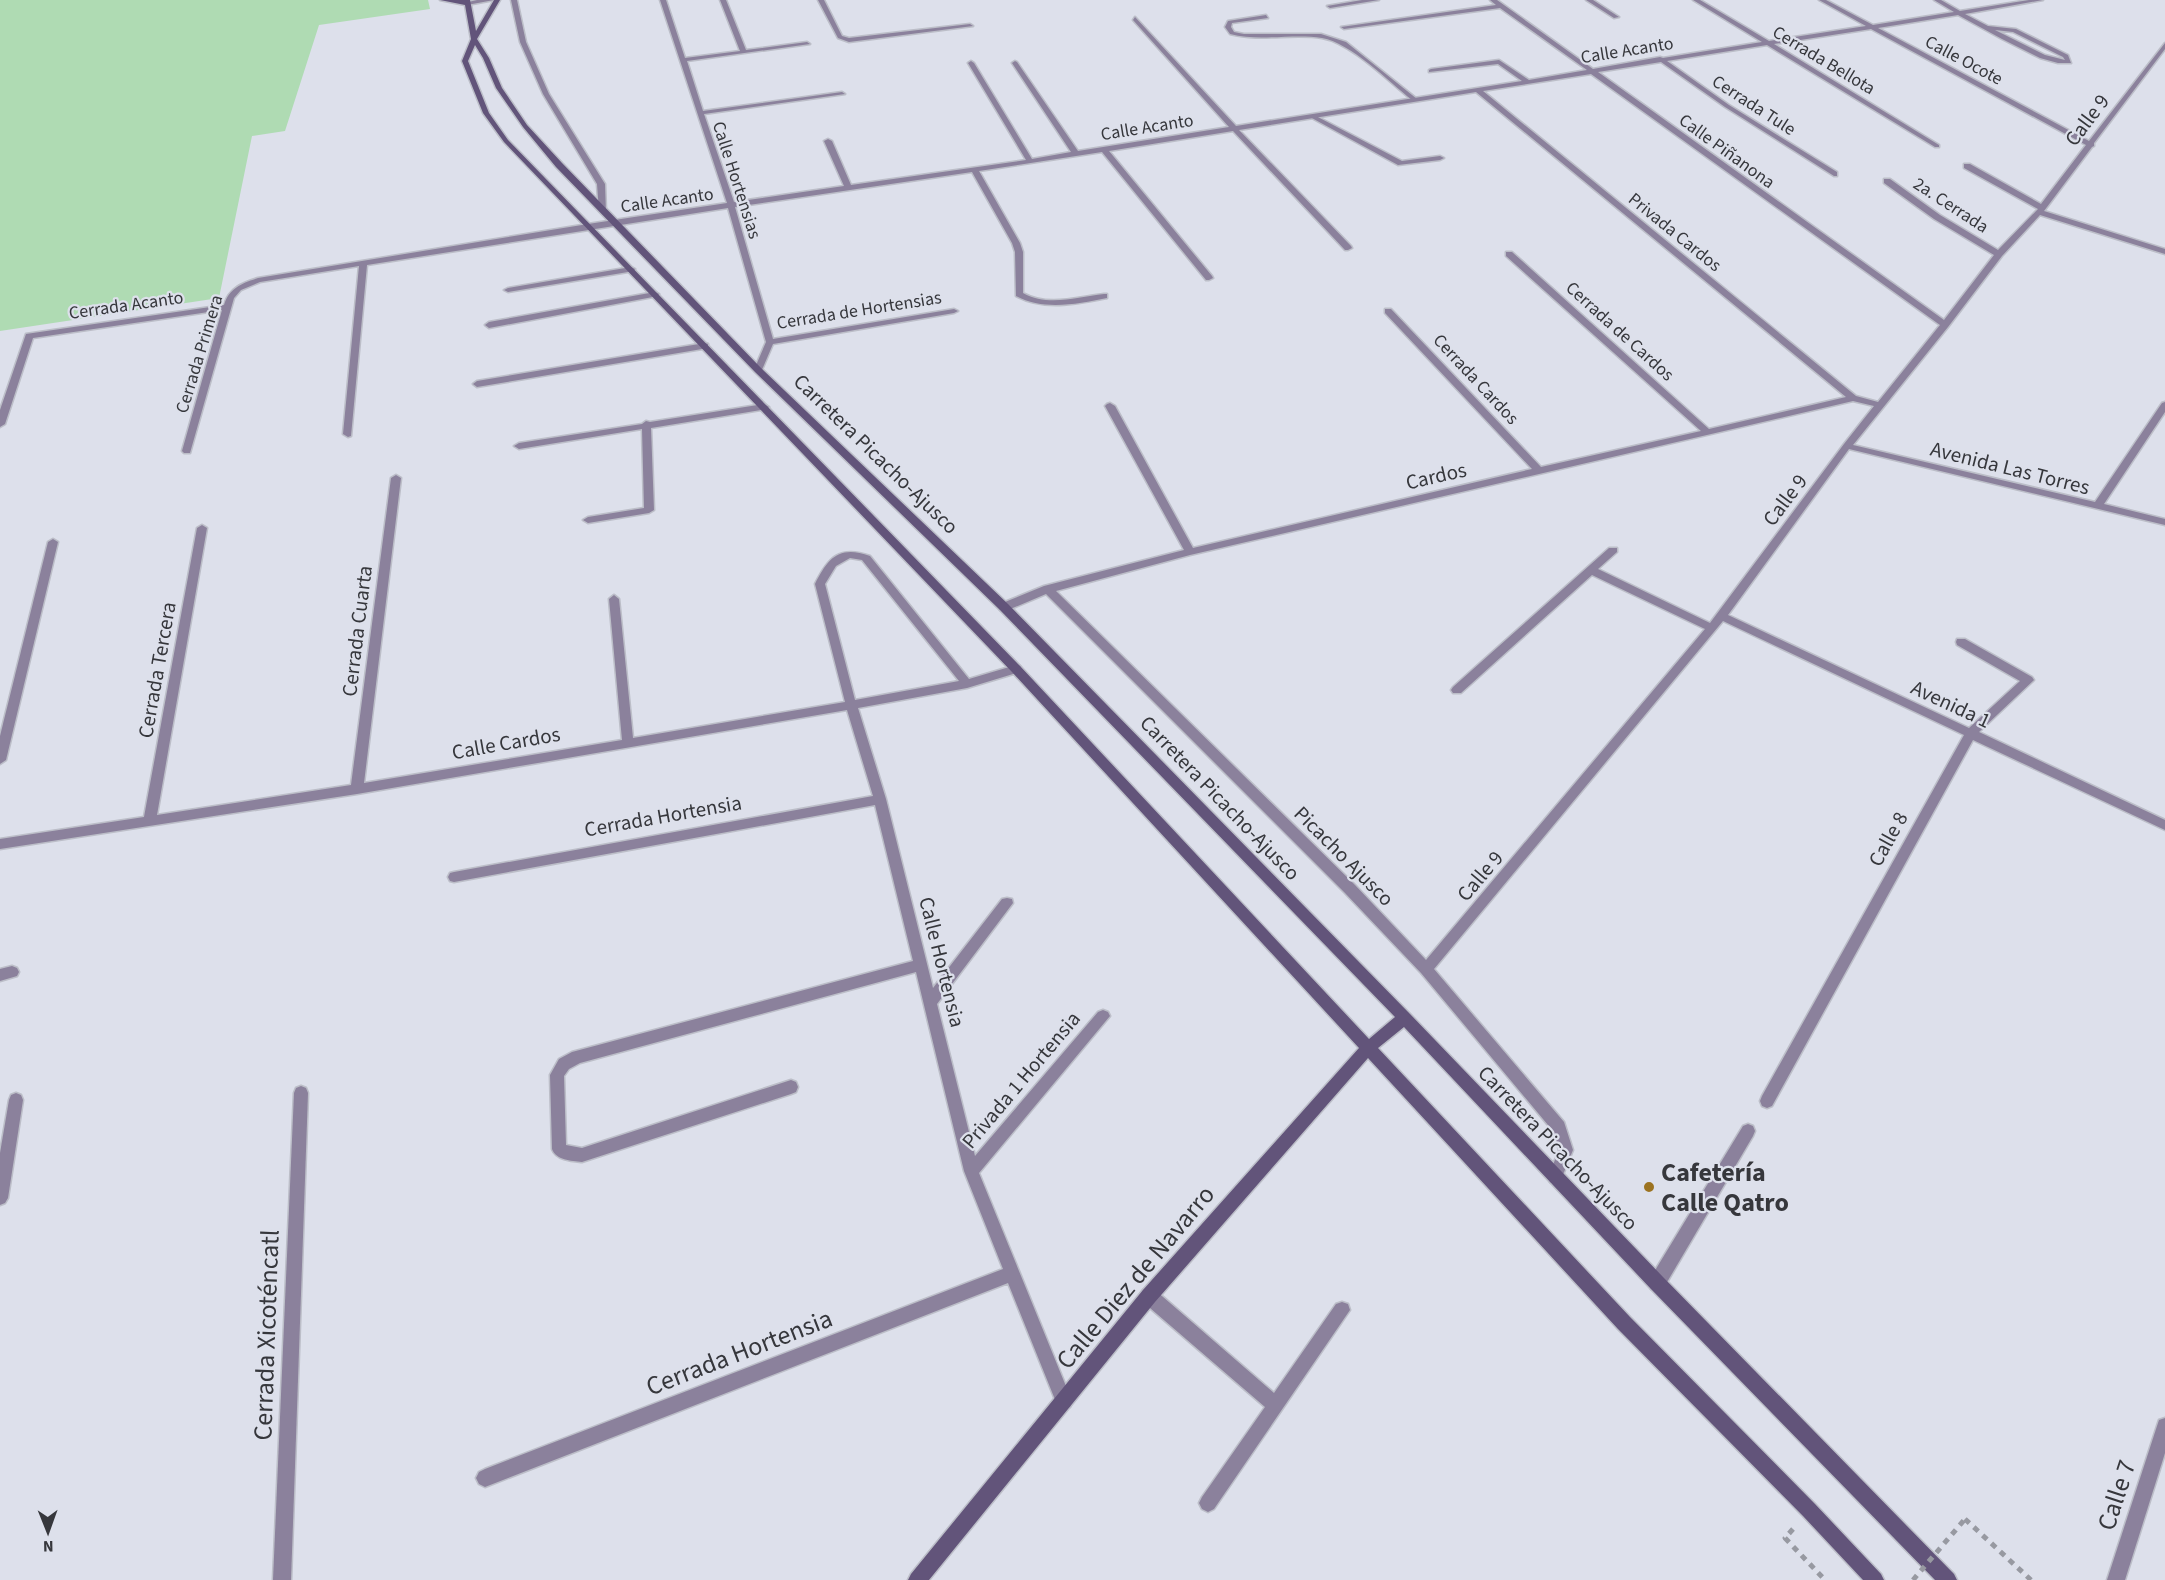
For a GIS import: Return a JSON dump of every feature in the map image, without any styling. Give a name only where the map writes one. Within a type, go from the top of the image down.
[{"type":"main road","points":[[443,0],[467,1]]},
{"type":"main road","points":[[474,39],[497,0]]},
{"type":"main road","name":"Carretera Picacho-Ajusco","points":[[467,1],[474,39],[486,58],[499,87],[525,126],[603,211],[758,370],[1004,607],[1405,1018],[1657,1283],[1948,1580]]},
{"type":"main road","name":"Carretera Picacho-Ajusco","points":[[474,39],[465,62],[486,113],[506,141],[1016,669],[1624,1323],[1875,1580]]},
{"type":"main road","name":"Calle Diez de Navarro","points":[[917,1580],[1149,1296],[1369,1047],[1405,1018]]},
{"type":"street","points":[[467,1],[491,0]]},
{"type":"street","points":[[514,0],[523,42],[546,94],[601,184],[603,211]]},
{"type":"street","name":"Calle Hortensias","points":[[663,0],[731,205],[770,342]]},
{"type":"street","points":[[723,0],[743,51]]},
{"type":"street","points":[[821,0],[840,37],[849,40],[970,26]]},
{"type":"street","points":[[1330,6],[1376,0]]},
{"type":"street","name":"Calle Piñanona","points":[[1492,0],[1945,325]]},
{"type":"street","points":[[1589,0],[1616,16]]},
{"type":"street","name":"Cerrada Bellota","points":[[1696,0],[1937,146]]},
{"type":"street","name":"Calle Ocote","points":[[1822,0],[2092,145]]},
{"type":"street","points":[[1937,0],[1962,13],[1989,28],[2049,60],[2069,62],[2066,56],[2014,30],[1989,28]]},
{"type":"street","name":"Calle Acanto","points":[[258,280],[588,226],[1076,154],[2040,0]]},
{"type":"street","points":[[1344,27],[1501,6]]},
{"type":"street","points":[[1266,17],[1230,22],[1228,27],[1232,33],[1244,36],[1322,36],[1344,43],[1414,99]]},
{"type":"street","points":[[1135,19],[1348,248]]},
{"type":"street","points":[[683,60],[807,44]]},
{"type":"street","name":"Calle 9","points":[[1426,969],[1712,628],[1847,446],[1999,254],[2041,210],[2165,45]]},
{"type":"street","name":"Cerrada Tule","points":[[1660,59],[1727,106],[1834,174]]},
{"type":"street","points":[[2154,59],[2165,62]]},
{"type":"street","points":[[1431,71],[1499,62],[1528,82]]},
{"type":"street","points":[[971,63],[1030,161]]},
{"type":"street","points":[[1015,63],[1076,154]]},
{"type":"street","name":"Privada Cardos","points":[[1477,89],[1853,398]]},
{"type":"street","points":[[700,113],[842,94]]},
{"type":"street","points":[[1311,116],[1401,163],[1440,158]]},
{"type":"street","points":[[828,141],[849,188]]},
{"type":"street","points":[[1104,149],[1209,278]]},
{"type":"street","points":[[1967,166],[2041,210],[2165,252]]},
{"type":"street","points":[[974,169],[1016,243],[1019,252],[1019,294],[1027,300],[1050,303],[1104,296]]},
{"type":"street","name":"2a. Cerrada","points":[[1887,181],[1938,217],[1999,254]]},
{"type":"street","name":"Cerrada de Cardos","points":[[1509,254],[1709,433]]},
{"type":"street","points":[[348,434],[363,263]]},
{"type":"street","points":[[508,290],[631,269]]},
{"type":"street","name":"Cerrada Primera","points":[[187,451],[230,298],[238,288],[258,280]]},
{"type":"street","points":[[489,325],[655,294]]},
{"type":"street","name":"Cerrada Acanto","points":[[0,424],[29,336],[228,307]]},
{"type":"street","name":"Cerrada de Hortensias","points":[[770,342],[954,311]]},
{"type":"street","name":"Cerrada Cardos","points":[[1388,311],[1539,471]]},
{"type":"street","points":[[758,370],[770,342]]},
{"type":"street","points":[[477,384],[705,346]]},
{"type":"street","name":"Cardos","points":[[1004,607],[1048,589],[1190,552],[1853,398],[1880,405]]},
{"type":"street","points":[[2097,507],[2165,405]]},
{"type":"street","points":[[1110,406],[1190,552]]},
{"type":"street","points":[[519,446],[764,407]]},
{"type":"street","points":[[588,520],[649,510],[646,424]]},
{"type":"street","name":"Avenida Las Torres","points":[[1847,446],[2165,522]]},
{"type":"street","name":"Cerrada Cuarta","points":[[357,789],[396,478]]},
{"type":"street","name":"Cerrada Tercera","points":[[150,820],[202,528]]},
{"type":"street","points":[[0,760],[53,542]]},
{"type":"street","points":[[1457,690],[1613,550]]},
{"type":"street","name":"Calle Hortensia","points":[[967,684],[866,558],[856,553],[838,557],[827,570],[820,584],[851,705],[880,799],[972,1171],[1011,1274],[1064,1401]]},
{"type":"street","points":[[1591,570],[1712,628]]},
{"type":"street","name":"Picacho Ajusco","points":[[1048,589],[1350,889],[1426,969],[1559,1127],[1566,1150],[1555,1177]]},
{"type":"street","points":[[614,599],[628,741]]},
{"type":"street","name":"Avenida 1","points":[[1721,616],[2165,825]]},
{"type":"street","name":"Calle 8","points":[[1767,1101],[1970,734],[2028,680],[1961,642]]},
{"type":"street","name":"Calle Cardos","points":[[0,844],[357,789],[628,741],[851,705],[967,684],[1016,669]]},
{"type":"street","name":"Cerrada Hortensia","points":[[454,877],[880,799]]},
{"type":"street","points":[[930,1002],[1007,903]]},
{"type":"street","points":[[791,1087],[582,1155],[569,1154],[559,1149],[557,1075],[564,1064],[577,1057],[921,965]]},
{"type":"street","name":"Privada 1 Hortensia","points":[[972,1171],[1103,1016]]},
{"type":"street","name":"Cerrada Xicoténcatl","points":[[282,1580],[301,1093]]},
{"type":"street","points":[[0,1198],[16,1100]]},
{"type":"street","points":[[1657,1283],[1748,1131]]},
{"type":"street","name":"Cerrada Hortensia","points":[[485,1478],[1011,1274]]},
{"type":"street","points":[[1149,1296],[1275,1405]]},
{"type":"street","points":[[1208,1503],[1342,1310]]},
{"type":"street","name":"Calle 7","points":[[2116,1580],[2165,1426]]},
{"type":"path","points":[[1913,1580],[1965,1519],[2031,1580]]},
{"type":"path","points":[[1785,1538],[1825,1580]]},
{"type":"green space","points":[[0,0],[428,0],[430,9],[319,25],[285,131],[252,136],[219,298],[0,331]]},
{"type":"place","name":"Cafetería Calle Qatro","points":[[1649,1187]]}]
